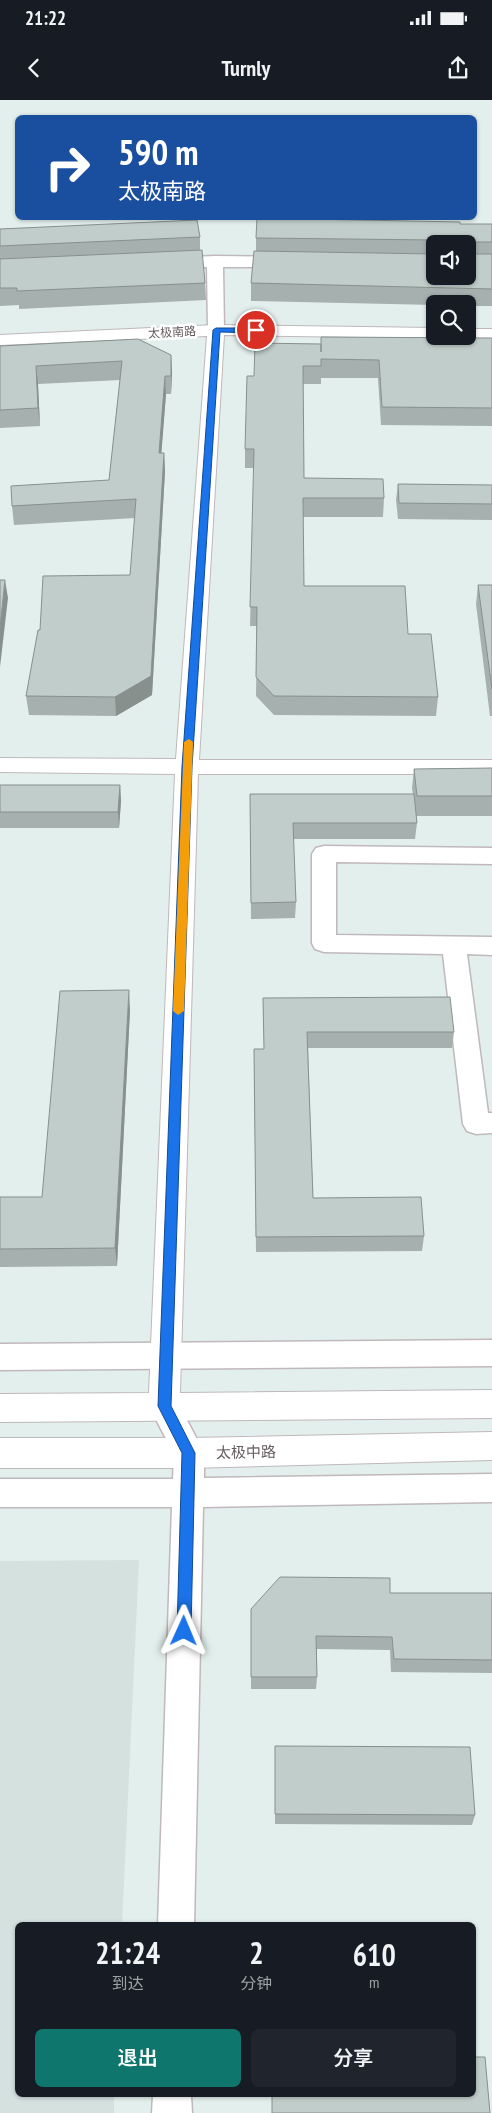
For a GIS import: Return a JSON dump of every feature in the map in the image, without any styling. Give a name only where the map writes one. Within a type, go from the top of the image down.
[{"type":"street","points":[[176,1922],[189,1453],[164,1406],[187,767],[216,330],[215,261]]},
{"type":"street","points":[[157,264],[215,261],[305,262]]},
{"type":"street","name":"太极南路","points":[[0,340],[216,330],[426,333]]},
{"type":"street","points":[[476,334],[492,334]]},
{"type":"street","points":[[0,765],[492,767]]},
{"type":"street","points":[[492,856],[324,854],[324,943],[492,946]]},
{"type":"street","points":[[454,946],[476,1124],[492,1124]]},
{"type":"street","points":[[0,1358],[492,1353]]},
{"type":"street","points":[[0,1408],[492,1404]]},
{"type":"street","name":"太极中路","points":[[0,1453],[189,1453],[492,1446]]},
{"type":"street","points":[[0,1493],[187,1493],[492,1488]]},
{"type":"street","points":[[172,2097],[172,2113]]},
{"type":"shaded area","points":[[139,1560],[122,1922],[15,1922],[15,2097],[114,2097],[114,2113],[0,2113],[0,1561]]},
{"type":"building","points":[[197,220],[200,237],[0,246],[0,229]]},
{"type":"building","points":[[257,220],[358,220],[492,224],[492,242],[476,242],[476,235],[426,235],[426,240],[256,238]]},
{"type":"building","points":[[202,250],[205,283],[17,291],[17,288],[0,288],[0,259]]},
{"type":"building","points":[[254,251],[426,254],[426,285],[476,285],[476,254],[492,254],[492,289],[251,283]]},
{"type":"building","points":[[321,337],[426,338],[426,345],[476,345],[476,338],[492,338],[492,408],[382,407],[379,360],[321,359],[321,366],[303,366],[304,478],[383,479],[384,498],[303,498],[304,586],[405,586],[408,634],[431,634],[438,697],[274,696],[256,677],[257,607],[250,607],[254,449],[245,449],[247,376],[254,376],[255,343],[321,344]]},
{"type":"building","points":[[138,339],[171,355],[171,376],[165,376],[159,453],[164,453],[151,676],[115,697],[26,696],[38,630],[40,630],[43,576],[130,575],[136,499],[12,506],[11,486],[109,480],[122,361],[36,366],[38,408],[0,410],[0,346]]},
{"type":"building","points":[[398,484],[492,485],[492,504],[399,503]]},
{"type":"building","points":[[0,580],[5,580],[0,628]]},
{"type":"building","points":[[478,585],[492,585],[492,689]]},
{"type":"building","points":[[492,768],[492,796],[417,796],[414,769]]},
{"type":"building","points":[[0,785],[120,785],[118,812],[0,812]]},
{"type":"building","points":[[250,794],[414,794],[417,823],[293,823],[296,902],[251,903]]},
{"type":"building","points":[[129,990],[115,1248],[0,1249],[0,1197],[42,1197],[60,991]]},
{"type":"building","points":[[450,997],[454,1032],[307,1032],[313,1198],[421,1197],[424,1236],[256,1237],[254,1049],[264,1049],[263,998]]},
{"type":"building","points":[[280,1577],[390,1578],[390,1593],[492,1593],[492,1660],[394,1659],[392,1637],[316,1636],[317,1677],[251,1677],[251,1609]]},
{"type":"building","points":[[275,1746],[470,1747],[475,1815],[275,1814]]},
{"type":"building","points":[[476,2057],[485,2057],[490,2113],[272,2113],[272,2097],[476,2097]]},
{"type":"slow traffic","points":[[178,1011],[189,742]]},
{"type":"route","points":[[184,1631],[189,1453],[164,1406],[187,767],[216,330],[256,330]]}]
